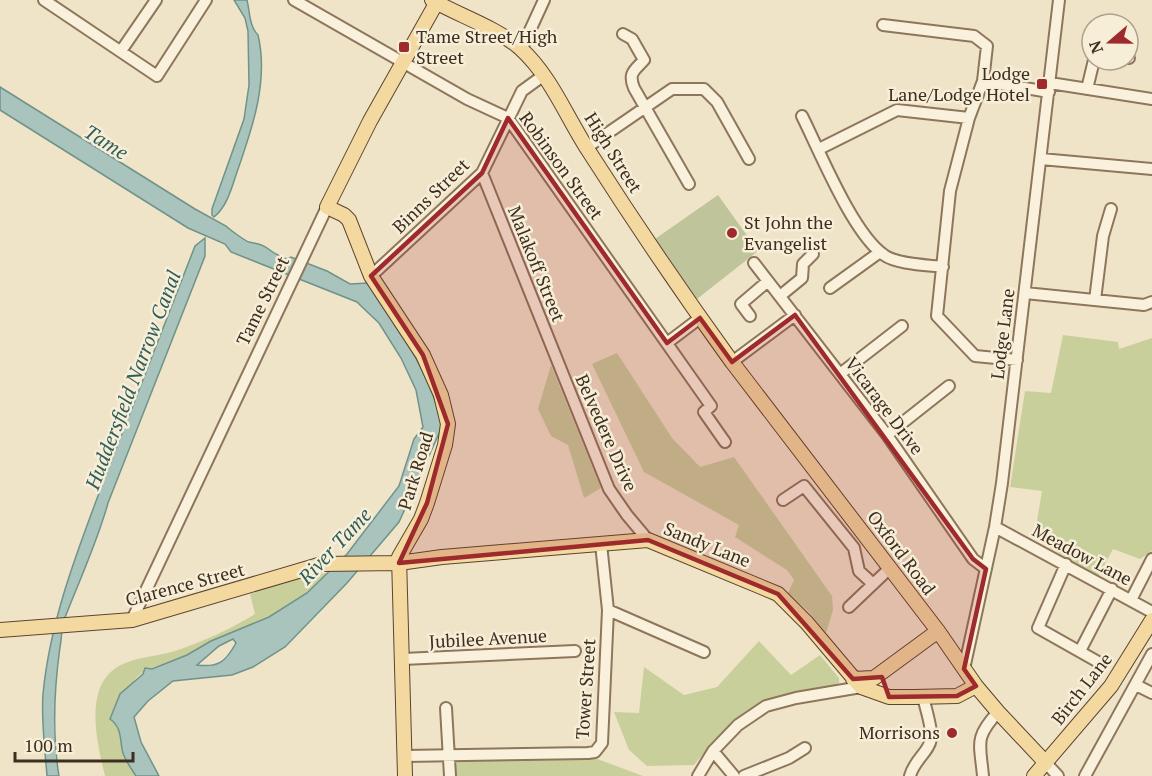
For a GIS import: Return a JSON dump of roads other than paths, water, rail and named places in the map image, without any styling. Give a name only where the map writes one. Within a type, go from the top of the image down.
[{"type":"main road","name":"Tame Street","points":[[327,207],[436,1]]},
{"type":"main road","name":"High Street","points":[[436,1],[507,38],[544,75],[586,148],[732,362]]},
{"type":"main road","name":"Park Road","points":[[327,207],[349,220],[371,276],[423,355],[441,395],[448,424],[446,445],[427,503],[418,524],[401,552],[399,563],[405,776]]},
{"type":"main road","name":"Oxford Road","points":[[732,362],[938,631],[976,686],[1046,763]]},
{"type":"main road","name":"Sandy Lane","points":[[376,565],[442,557],[648,540],[778,594],[807,623],[857,683]]},
{"type":"main road","name":"Clarence Street","points":[[0,630],[132,620],[322,564],[376,565]]},
{"type":"main road","name":"Birch Lane","points":[[1034,776],[1111,686],[1152,620]]},
{"type":"main road","points":[[857,683],[874,678],[938,631]]},
{"type":"main road","points":[[887,669],[882,681],[889,697]]},
{"type":"main road","points":[[857,683],[889,697],[957,696],[976,686]]},
{"type":"street","points":[[44,0],[158,76],[206,0]]},
{"type":"street","points":[[121,51],[156,0]]},
{"type":"street","name":"Robinson Street","points":[[294,0],[467,99],[508,118],[711,406],[704,412],[725,442]]},
{"type":"street","points":[[521,50],[544,0]]},
{"type":"street","name":"Lodge Lane","points":[[964,669],[995,527],[1059,0]]},
{"type":"street","points":[[883,25],[974,36],[987,46],[983,81],[969,118],[950,191],[937,316],[975,356],[1017,360]]},
{"type":"street","points":[[623,34],[632,39],[644,60],[632,72],[631,78],[689,184]]},
{"type":"street","points":[[1087,89],[1091,72]]},
{"type":"street","name":"Binns Street","points":[[371,276],[482,173],[522,91],[544,75]]},
{"type":"street","points":[[983,81],[1087,89],[1152,99]]},
{"type":"street","points":[[586,148],[672,89],[704,89],[717,102],[749,159]]},
{"type":"street","points":[[819,149],[897,110],[969,118]]},
{"type":"street","points":[[802,116],[851,214],[867,240],[885,257],[943,267]]},
{"type":"street","points":[[1041,159],[1152,169]]},
{"type":"street","name":"Malakoff Street","points":[[482,173],[560,366]]},
{"type":"street","name":"Tame Street","points":[[132,620],[327,207]]},
{"type":"street","points":[[1095,300],[1103,236],[1111,209]]},
{"type":"street","points":[[830,288],[880,252]]},
{"type":"street","points":[[780,296],[802,278],[803,264],[813,254]]},
{"type":"street","name":"Vicarage Drive","points":[[754,263],[887,435],[973,559],[986,568]]},
{"type":"street","points":[[750,316],[741,304],[768,281]]},
{"type":"street","points":[[1025,293],[1144,305],[1152,302]]},
{"type":"street","points":[[732,362],[795,315]]},
{"type":"street","points":[[667,343],[700,318]]},
{"type":"street","points":[[840,374],[902,326]]},
{"type":"street","name":"Belvedere Drive","points":[[560,366],[609,489],[648,540]]},
{"type":"street","points":[[887,435],[949,386]]},
{"type":"street","points":[[783,500],[804,486],[854,548],[859,571],[872,584]]},
{"type":"street","name":"Meadow Lane","points":[[995,527],[1152,612]]},
{"type":"street","name":"Tower Street","points":[[405,756],[584,753],[598,749],[602,743],[608,610],[601,544]]},
{"type":"street","points":[[1131,600],[1152,559]]},
{"type":"street","points":[[1066,564],[1038,628],[1100,663]]},
{"type":"street","points":[[849,607],[890,568]]},
{"type":"street","points":[[1080,651],[1112,590]]},
{"type":"street","points":[[608,610],[704,652]]},
{"type":"street","name":"Jubilee Avenue","points":[[403,659],[575,651]]},
{"type":"street","points":[[1085,776],[1152,654]]},
{"type":"street","points":[[698,776],[713,751],[738,725],[766,706],[857,683]]},
{"type":"street","points":[[1136,684],[1152,693]]},
{"type":"street","points":[[910,776],[913,766],[932,738],[923,697]]},
{"type":"street","points":[[446,708],[450,776]]},
{"type":"street","points":[[983,776],[980,740],[984,728],[998,712]]},
{"type":"street","points":[[744,776],[789,758],[805,748]]},
{"type":"street","points":[[713,751],[734,776]]},
{"type":"street","points":[[1046,763],[1058,776]]},
{"type":"water","points":[[234,0],[247,0],[251,23],[258,35],[261,52],[260,87],[253,122],[231,190],[226,202],[214,217],[212,209],[244,119],[249,85],[248,31],[245,18]]},
{"type":"water","points":[[0,87],[247,241],[263,246],[287,259],[291,257],[327,271],[350,284],[368,283],[402,334],[422,370],[437,407],[442,427],[399,522],[347,583],[285,647],[253,667],[232,675],[173,681],[148,701],[134,717],[141,742],[159,776],[136,776],[126,759],[118,729],[110,719],[120,694],[143,674],[145,668],[152,669],[187,655],[211,641],[269,617],[307,593],[347,554],[399,486],[414,439],[423,427],[416,390],[401,358],[379,323],[357,302],[231,252],[225,244],[188,228],[0,110]],"holes":[[[233,639],[236,643],[221,662],[205,666],[197,665],[219,646]]]},
{"type":"water","points":[[205,238],[205,256],[64,620],[55,695],[55,744],[59,776],[47,776],[43,694],[52,639],[66,585],[84,532],[195,246]]},
{"type":"place","name":"Tame Street/High Street","points":[[404,47]]},
{"type":"place","name":"Lodge Lane/Lodge Hotel","points":[[1042,84]]},
{"type":"place","name":"St John the Evangelist","points":[[732,233]]},
{"type":"place","name":"Morrisons","points":[[952,733]]},
{"type":"water label","name":"Tame","points":[[106,142]]},
{"type":"water label","name":"Huddersfield Narrow Canal","points":[[133,380]]},
{"type":"water label","name":"River Tame","points":[[335,546]]}]
